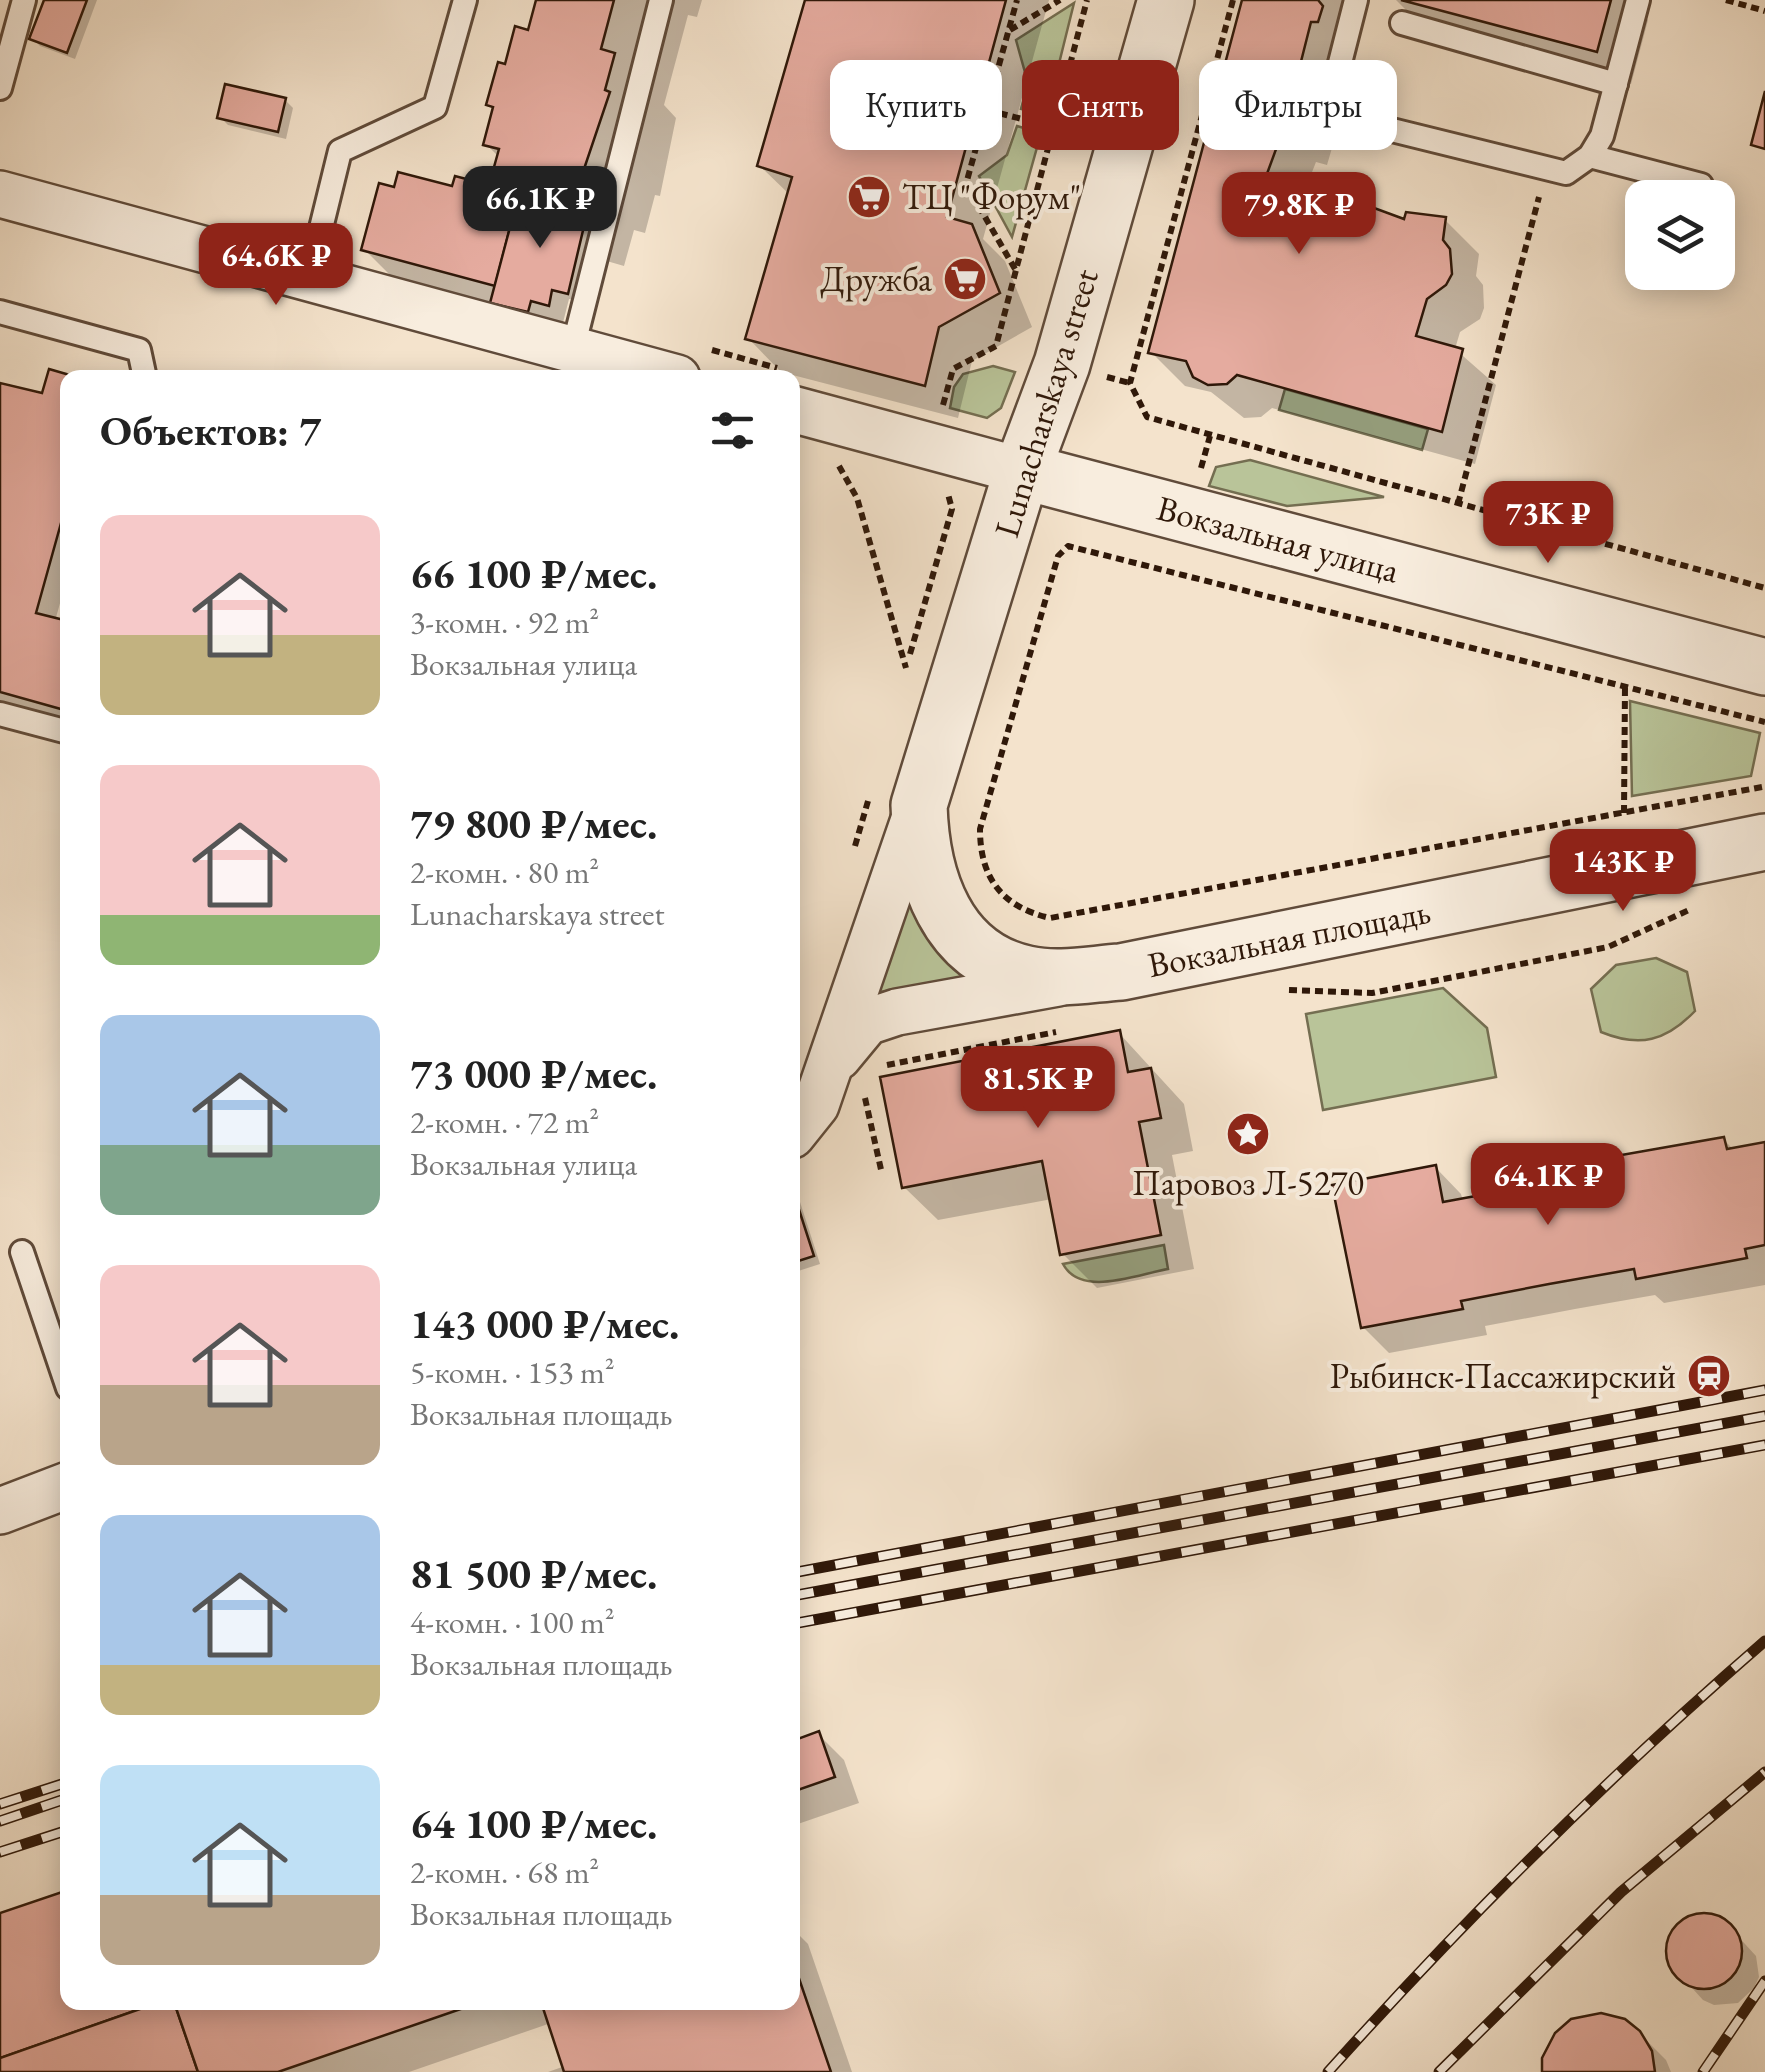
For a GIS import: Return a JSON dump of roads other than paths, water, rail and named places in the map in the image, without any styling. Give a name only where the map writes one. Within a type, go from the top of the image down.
[{"type":"street","name":"Lunacharskaya street","points":[[920,805],[1022,470],[1062,364],[1166,0]]},
{"type":"street","points":[[0,194],[309,278],[586,360],[689,362]]},
{"type":"street","name":"Вокзальная улица","points":[[800,393],[1022,470],[1765,666]]},
{"type":"street","points":[[847,1078],[920,805]]},
{"type":"street","name":"Вокзальная площадь","points":[[920,805],[920,846],[934,896],[949,924],[972,948],[1026,974],[1053,977],[1121,972],[1749,842]]},
{"type":"street","points":[[800,1125],[847,1078],[868,1022],[896,1012],[1121,972]]},
{"type":"street","points":[[0,1511],[60,1488]]},
{"type":"lane","points":[[0,88],[8,22],[24,0]]},
{"type":"lane","points":[[309,278],[340,150],[435,107],[465,0]]},
{"type":"lane","points":[[586,360],[661,0]]},
{"type":"lane","points":[[1356,0],[1326,114],[1546,172],[1566,173],[1590,156],[1602,136],[1638,0]]},
{"type":"lane","points":[[1402,23],[1616,84]]},
{"type":"lane","points":[[1590,156],[1682,180]]},
{"type":"lane","points":[[0,312],[138,350],[142,370]]},
{"type":"lane","points":[[0,714],[60,730]]},
{"type":"lane","points":[[22,1252],[60,1364]]},
{"type":"railway","points":[[800,1571],[1765,1390]]},
{"type":"railway","points":[[800,1595],[1765,1416]]},
{"type":"railway","points":[[800,1623],[1765,1445]]},
{"type":"railway","points":[[1328,2072],[1539,1850],[1765,1641]]},
{"type":"railway","points":[[1439,2072],[1621,1892],[1765,1772]]},
{"type":"railway","points":[[0,1804],[60,1785]]},
{"type":"railway","points":[[0,1821],[60,1801]]},
{"type":"railway","points":[[0,1852],[60,1833]]},
{"type":"railway","points":[[1703,2072],[1765,1981]]},
{"type":"place","name":"ТЦ \"Форум\"","points":[[869,197]]},
{"type":"place","name":"Дружба","points":[[965,279]]},
{"type":"place","name":"Паровоз Л-5270","points":[[1248,1134]]},
{"type":"place","name":"Рыбинск-Пассажирский","points":[[1709,1376]]}]
